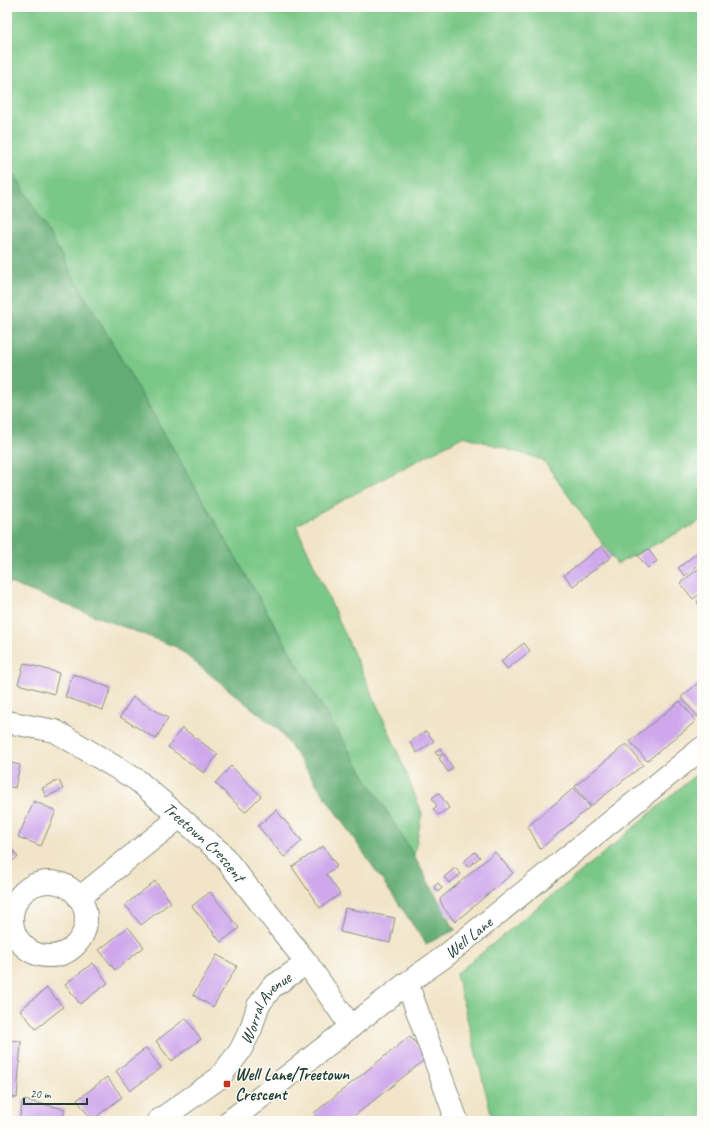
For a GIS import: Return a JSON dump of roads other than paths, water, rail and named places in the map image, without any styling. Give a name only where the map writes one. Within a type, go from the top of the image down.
[{"type":"street","name":"Treetown Crescent","points":[[7,722],[55,731],[137,780],[221,853],[307,963],[351,1027]]},
{"type":"street","name":"Well Lane","points":[[230,1121],[407,983],[444,957],[702,748]]},
{"type":"street","points":[[79,898],[180,817]]},
{"type":"street","points":[[49,882],[61,884],[71,890],[79,898],[85,909],[86,922],[83,934],[76,945],[65,953],[53,956],[40,955],[13,946],[14,930],[12,919],[14,908],[19,897],[27,889],[38,884],[49,882]]},
{"type":"street","name":"Worral Avenue","points":[[158,1121],[219,1078],[240,1051],[251,1029],[258,1006],[272,987],[307,963]]},
{"type":"street","points":[[407,983],[456,1118],[451,1121]]},
{"type":"place","name":"Well Lane/Treetown Crescent","points":[[227,1084]]}]
